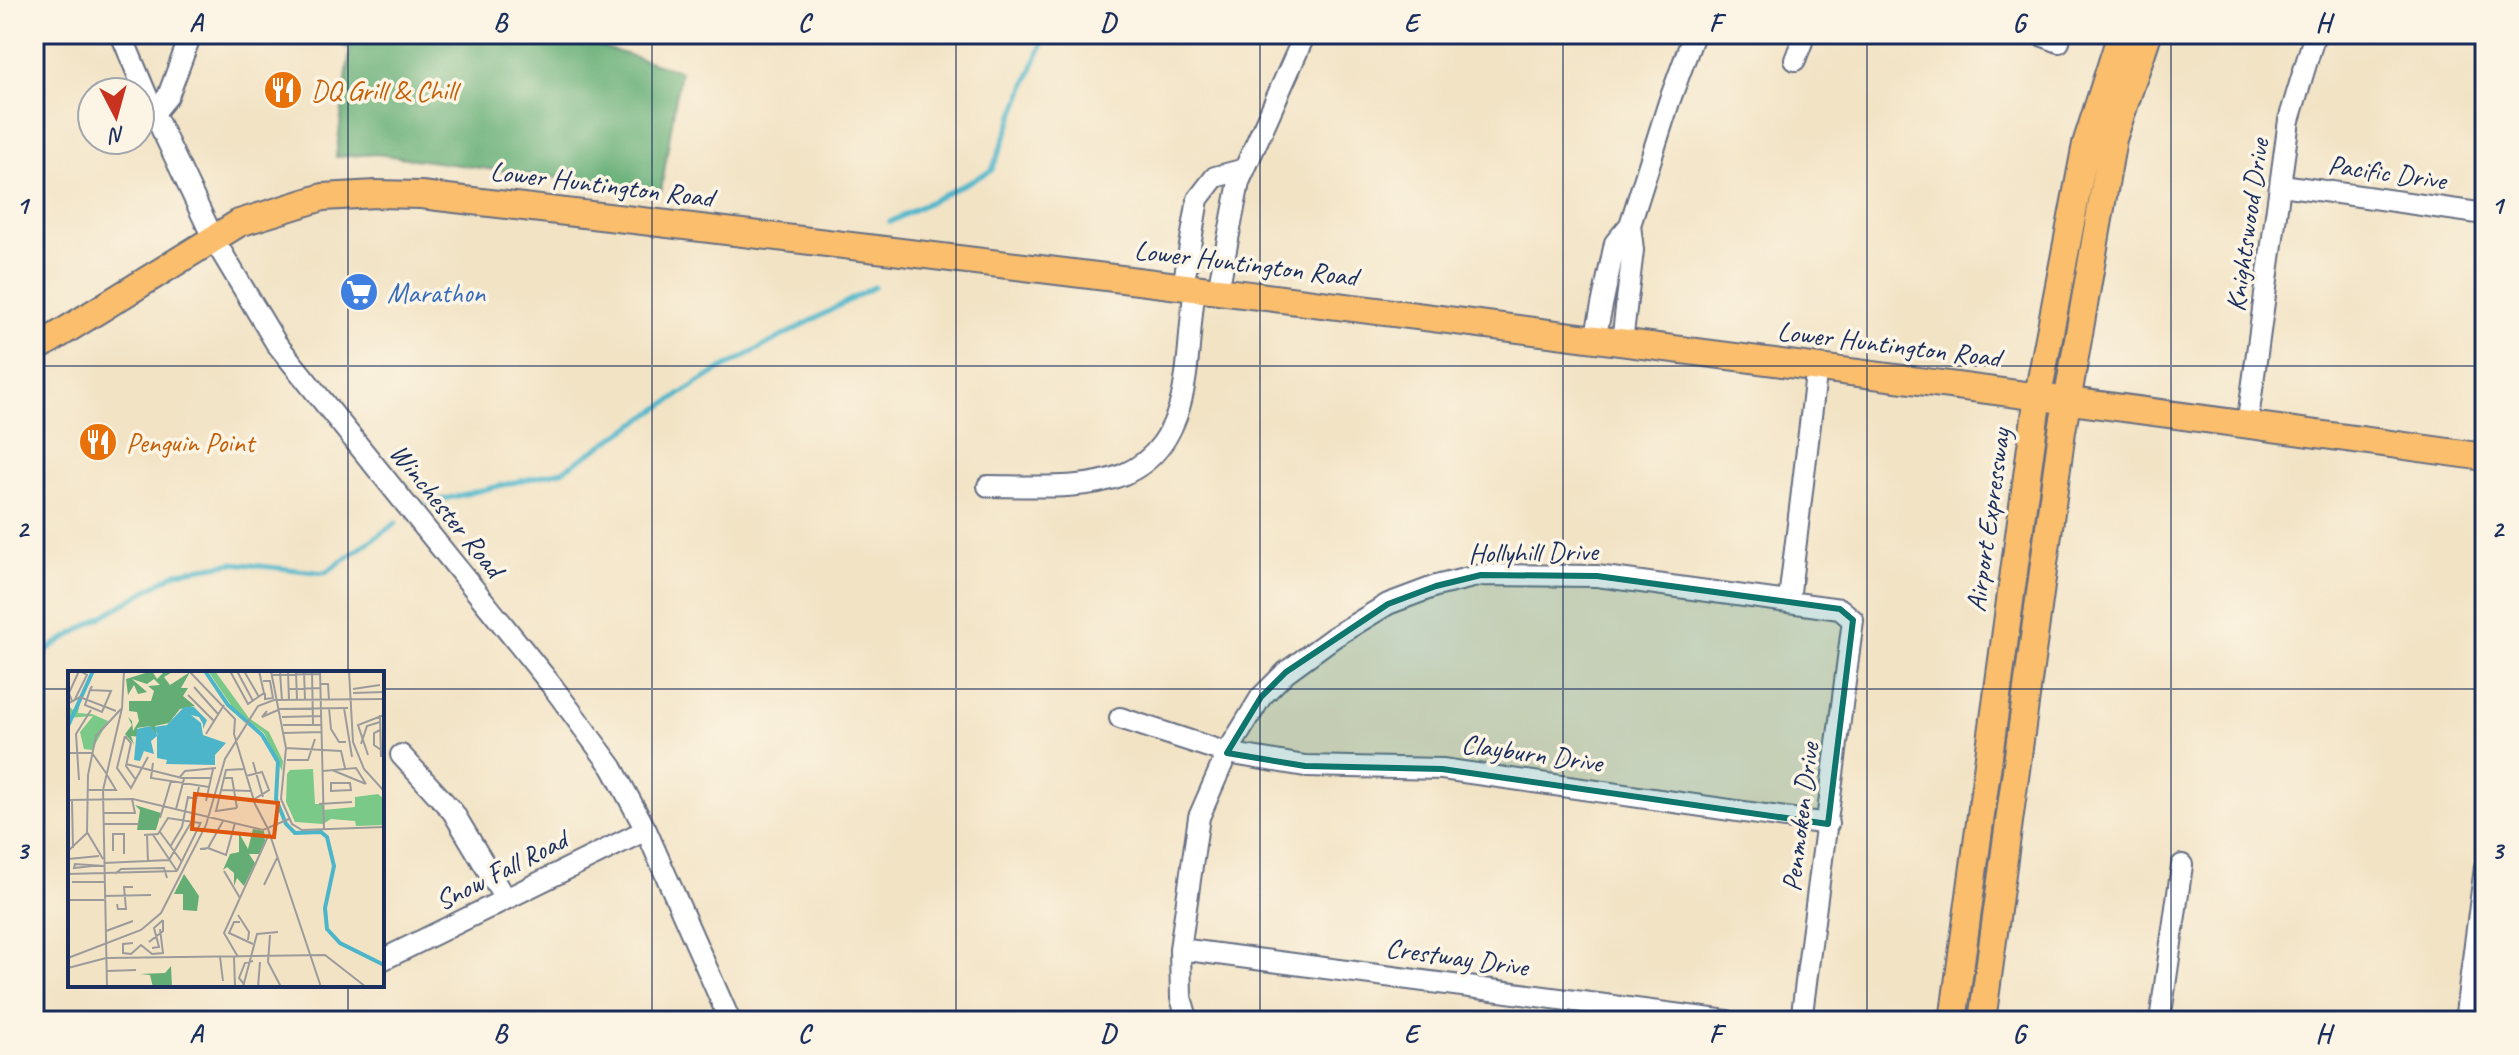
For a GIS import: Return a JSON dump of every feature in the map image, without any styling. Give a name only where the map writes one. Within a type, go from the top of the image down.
[{"type":"main road","name":"Airport Expressway","points":[[1953,1021],[2038,395],[2086,144],[2121,34]]},
{"type":"main road","points":[[1982,1021],[2068,401],[2113,139],[2148,34]]},
{"type":"main road","name":"Lower Huntington Road","points":[[34,350],[239,223],[323,197],[421,195],[824,241],[1817,366],[2485,457]]},
{"type":"street","name":"Winchester Road","points":[[121,34],[139,76]]},
{"type":"street","points":[[156,111],[168,96],[191,34]]},
{"type":"street","points":[[1199,289],[1239,182],[1305,34]]},
{"type":"street","points":[[1595,339],[1615,243],[1630,225],[1694,34]]},
{"type":"street","points":[[1795,60],[1805,34]]},
{"type":"street","points":[[2038,34],[2059,42]]},
{"type":"street","name":"Knightswood Drive","points":[[2247,426],[2289,120],[2315,34]]},
{"type":"street","name":"Winchester Road","points":[[156,117],[213,238],[276,343],[612,767],[646,830],[730,1021]]},
{"type":"street","points":[[988,486],[1091,485],[1127,474],[1145,462],[1162,444],[1174,425],[1181,403],[1199,289],[1198,199],[1215,177],[1245,169]]},
{"type":"street","name":"Pacific Drive","points":[[2282,185],[2485,214]]},
{"type":"street","points":[[1622,342],[1633,250],[1630,225]]},
{"type":"street","points":[[1789,600],[1817,366]]},
{"type":"street","name":"Hollyhill Drive","points":[[1188,1021],[1181,998],[1180,949],[1199,817],[1227,753],[1261,697],[1286,672],[1334,637],[1388,604],[1436,586],[1481,575],[1597,576],[1789,600],[1840,609],[1853,620]]},
{"type":"street","name":"Penmoken Drive","points":[[1801,1021],[1853,620]]},
{"type":"street","name":"Clayburn Drive","points":[[1120,718],[1227,753],[1305,766],[1442,769],[1828,824]]},
{"type":"street","points":[[401,755],[453,812],[505,899]]},
{"type":"street","name":"Snow Fall Road","points":[[384,959],[646,830]]},
{"type":"street","points":[[2160,1021],[2182,865]]},
{"type":"street","points":[[2465,1021],[2482,919],[2485,867]]},
{"type":"street","name":"Crestway Drive","points":[[1180,949],[1727,1021]]},
{"type":"highlighted area","points":[[1481,575],[1597,576],[1840,609],[1853,620],[1828,824],[1442,769],[1305,766],[1227,753],[1261,697],[1286,672],[1388,604],[1436,586]]},
{"type":"green space","points":[[319,34],[588,34],[586,42],[680,71],[661,192],[376,154],[336,157],[350,49]]},
{"type":"waterway","points":[[890,222],[992,170],[1046,34]]},
{"type":"waterway","points":[[428,503],[562,471],[712,374],[874,287]]},
{"type":"waterway","points":[[34,662],[54,645],[178,572],[233,563],[325,573],[396,523]]},
{"type":"place","name":"DQ Grill & Chill","points":[[283,90]]},
{"type":"place","name":"Marathon","points":[[359,292]]},
{"type":"place","name":"Penguin Point","points":[[98,442]]}]
